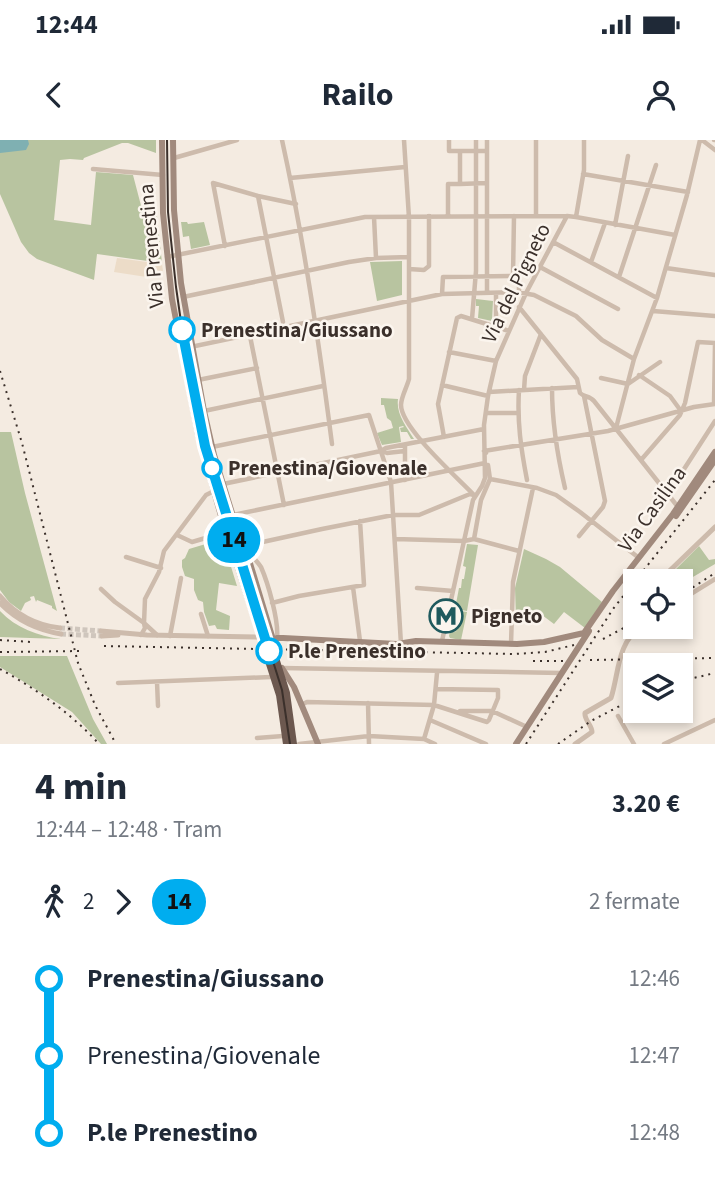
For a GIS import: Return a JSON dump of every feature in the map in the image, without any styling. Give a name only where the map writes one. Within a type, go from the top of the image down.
[{"type":"highway","points":[[237,529],[280,695],[285,741]]},
{"type":"highway","points":[[227,533],[240,547],[286,693],[296,744]]},
{"type":"main road","name":"Via Prenestina","points":[[162,140],[163,213],[172,299],[198,435],[227,533],[228,547],[271,675],[285,741]]},
{"type":"main road","name":"Via Prenestina","points":[[173,140],[174,211],[183,297],[212,447],[237,529]]},
{"type":"main road","name":"Via Casilina","points":[[580,634],[587,630],[715,452]]},
{"type":"main road","name":"Via Casilina","points":[[516,744],[611,599],[714,464]]},
{"type":"main road","points":[[240,547],[264,606],[281,666],[317,743]]},
{"type":"main road","points":[[275,641],[286,638],[371,643],[442,641],[511,644],[541,642],[580,634]]},
{"type":"main road","points":[[271,675],[290,686]]},
{"type":"main road","points":[[290,686],[296,744]]},
{"type":"street","points":[[173,158],[213,143],[237,140]]},
{"type":"street","points":[[282,140],[307,270],[332,444]]},
{"type":"street","points":[[404,140],[410,373],[401,402],[403,413],[422,442],[474,495]]},
{"type":"street","points":[[449,140],[449,151],[487,151]]},
{"type":"street","points":[[472,319],[476,277],[476,140]]},
{"type":"street","points":[[487,140],[487,293]]},
{"type":"street","points":[[536,140],[536,215]]},
{"type":"street","name":"Via del Pigneto","points":[[442,641],[474,495],[484,480],[484,429],[496,362],[519,307],[522,293],[540,267],[567,216],[576,217],[583,174],[584,140]]},
{"type":"street","points":[[619,429],[618,421],[634,359],[657,298],[701,140],[715,149]]},
{"type":"street","points":[[460,151],[460,184]]},
{"type":"street","points":[[615,225],[628,156]]},
{"type":"street","points":[[618,277],[656,165]]},
{"type":"street","points":[[290,178],[405,167]]},
{"type":"street","points":[[93,169],[163,175]]},
{"type":"street","points":[[583,174],[688,192]]},
{"type":"street","points":[[225,246],[213,183],[296,204]]},
{"type":"street","points":[[448,216],[448,184],[487,183]]},
{"type":"street","points":[[258,196],[283,322]]},
{"type":"street","points":[[409,270],[428,268],[429,216]]},
{"type":"street","points":[[513,276],[514,216]]},
{"type":"street","points":[[167,257],[374,217],[567,216]]},
{"type":"street","points":[[374,217],[376,258]]},
{"type":"street","points":[[576,217],[675,235]]},
{"type":"street","points":[[591,262],[605,223]]},
{"type":"street","points":[[553,242],[657,298]]},
{"type":"street","points":[[183,297],[307,270],[376,258],[409,257]]},
{"type":"street","points":[[540,267],[618,309]]},
{"type":"street","points":[[666,268],[715,275]]},
{"type":"street","points":[[442,294],[443,277],[513,276],[519,279],[522,293]]},
{"type":"street","points":[[496,293],[496,326]]},
{"type":"street","points":[[181,349],[442,294],[522,293],[539,297],[576,316],[602,340],[634,359]]},
{"type":"street","points":[[519,307],[578,384],[580,393],[591,398],[619,429],[678,507]]},
{"type":"street","points":[[653,311],[715,316]]},
{"type":"street","points":[[444,437],[438,408],[457,317],[509,331]]},
{"type":"street","points":[[527,480],[520,446],[518,414],[524,378],[541,334]]},
{"type":"street","points":[[250,336],[284,505]]},
{"type":"street","points":[[484,451],[619,429],[681,411],[697,406],[714,404],[715,344],[698,342],[685,402],[681,411],[678,418],[641,460]]},
{"type":"street","points":[[449,352],[496,362]]},
{"type":"street","points":[[628,384],[660,362]]},
{"type":"street","points":[[198,380],[257,368]]},
{"type":"street","points":[[639,375],[670,396],[681,411]]},
{"type":"street","points":[[601,378],[628,384]]},
{"type":"street","points":[[442,385],[489,394],[578,384]]},
{"type":"street","points":[[204,411],[323,386]]},
{"type":"street","points":[[552,388],[555,440],[565,488]]},
{"type":"street","points":[[579,536],[605,502],[584,396]]},
{"type":"street","points":[[488,413],[518,414]]},
{"type":"street","points":[[212,447],[369,415],[391,482],[401,643]]},
{"type":"street","points":[[668,494],[715,421]]},
{"type":"street","points":[[223,484],[386,448],[405,448],[484,429]]},
{"type":"street","points":[[405,448],[405,480]]},
{"type":"street","name":"Via del Pigneto","points":[[474,539],[481,500],[489,479],[484,451]]},
{"type":"street","points":[[233,515],[485,463]]},
{"type":"street","points":[[489,479],[556,495],[639,558]]},
{"type":"street","points":[[511,644],[512,585],[533,488]]},
{"type":"street","points":[[141,635],[144,629],[146,597],[160,568],[164,551],[205,495],[214,491]]},
{"type":"street","points":[[240,547],[360,521],[419,514],[474,495]]},
{"type":"street","points":[[272,603],[365,584],[360,521]]},
{"type":"street","points":[[671,569],[715,527]]},
{"type":"street","points":[[177,535],[192,542],[227,533]]},
{"type":"street","points":[[395,539],[474,539],[519,551]]},
{"type":"street","points":[[240,547],[261,568],[276,617],[278,630],[275,641]]},
{"type":"street","points":[[126,557],[160,568]]},
{"type":"street","points":[[170,636],[181,578]]},
{"type":"street","points":[[693,593],[715,579]]},
{"type":"street","points":[[353,587],[360,641]]},
{"type":"street","points":[[417,588],[453,591]]},
{"type":"street","points":[[101,589],[158,635]]},
{"type":"street","points":[[0,596],[26,619],[61,631],[44,631],[30,626],[16,618],[0,603]]},
{"type":"street","points":[[264,606],[276,617]]},
{"type":"street","points":[[201,614],[208,636]]},
{"type":"street","points":[[102,634],[257,637]]},
{"type":"street","name":"Via Casilina","points":[[573,654],[580,634]]},
{"type":"street","points":[[575,744],[592,732],[585,717],[587,711],[611,697],[628,639]]},
{"type":"street","points":[[118,683],[271,675],[279,674],[281,666],[561,673]]},
{"type":"street","points":[[424,740],[434,705],[437,673]]},
{"type":"street","points":[[158,682],[158,706]]},
{"type":"street","points":[[301,705],[307,702],[434,705],[487,722],[498,698],[498,691],[436,689]]},
{"type":"street","points":[[368,703],[369,744]]},
{"type":"street","points":[[456,711],[492,711],[527,727]]},
{"type":"street","points":[[618,716],[634,744]]},
{"type":"street","points":[[430,720],[486,744]]},
{"type":"street","points":[[667,743],[715,720]]},
{"type":"street","points":[[296,744],[369,736],[424,740],[435,744]]},
{"type":"street","points":[[257,738],[285,741]]},
{"type":"green space","points":[[0,140],[156,140],[156,153],[122,143],[83,160],[60,160],[54,220],[91,225],[96,172],[133,175],[144,217],[157,216],[162,263],[97,254],[94,280],[37,259],[29,253],[21,242],[0,194]]},
{"type":"green space","points":[[181,222],[204,222],[210,245],[191,249],[189,236],[183,237]]},
{"type":"green space","points":[[402,261],[402,295],[377,301],[370,262]]},
{"type":"green space","points":[[476,299],[493,301],[492,321],[478,318],[479,306],[476,306]]},
{"type":"green space","points":[[381,398],[398,399],[400,415],[414,439],[411,439],[407,432],[401,432],[400,428],[403,426],[399,427],[401,442],[382,445],[377,433],[393,428],[384,405],[381,405]]},
{"type":"green space","points":[[0,432],[11,432],[57,611],[52,606],[37,600],[36,602],[34,596],[30,597],[31,600],[25,603],[21,611],[9,602],[0,590]]},
{"type":"green space","points":[[219,540],[220,544],[224,544],[237,586],[219,583],[216,610],[230,616],[229,630],[217,629],[215,625],[209,626],[203,602],[198,600],[194,590],[194,579],[185,576],[182,567],[182,560],[189,549]]},
{"type":"green space","points":[[467,544],[478,545],[467,611],[455,609],[459,588],[464,579],[466,567],[463,566]]},
{"type":"green space","points":[[699,546],[709,560],[715,559],[715,564],[693,577],[693,569],[676,569]]},
{"type":"green space","points":[[524,549],[560,567],[602,602],[585,628],[564,612],[554,624],[538,612],[516,618],[515,588]]},
{"type":"green space","points":[[455,610],[467,612],[461,640],[449,636],[450,631],[457,632],[451,630]]},
{"type":"green space","points":[[0,611],[28,630],[61,639],[0,637]]},
{"type":"green space","points":[[0,656],[67,656],[93,719],[107,744],[101,744],[72,712],[0,667]]},
{"type":"shaded area","points":[[117,258],[162,264],[163,271],[154,270],[153,278],[114,272]]},
{"type":"water","points":[[0,140],[28,140],[29,144],[26,150],[0,153]]},
{"type":"tunnel","points":[[60,628],[101,631]]},
{"type":"tunnel","points":[[61,634],[102,636]]},
{"type":"tram line","points":[[167,140],[168,212],[184,343],[204,441],[282,690],[290,744]]},
{"type":"tram line","name":"14","points":[[182,330],[205,446],[269,651]]},
{"type":"railway","points":[[0,371],[22,443],[78,663],[95,705],[116,744]]},
{"type":"railway","points":[[526,744],[613,609],[715,480]]},
{"type":"railway","points":[[693,587],[715,573]]},
{"type":"railway","points":[[603,639],[623,628]]},
{"type":"railway","points":[[0,640],[31,642]]},
{"type":"railway","points":[[104,646],[515,654],[545,652],[574,645]]},
{"type":"railway","points":[[0,652],[81,651]]},
{"type":"railway","points":[[590,660],[715,658]]},
{"type":"railway","points":[[533,661],[564,661]]},
{"type":"railway","points":[[0,669],[52,702],[99,744]]},
{"type":"railway","points":[[693,678],[715,673]]},
{"type":"railway","points":[[558,744],[591,721],[623,704]]},
{"type":"place","name":"Prenestina/Giussano","points":[[182,330]]},
{"type":"place","name":"Prenestina/Giovenale","points":[[212,468]]},
{"type":"place","name":"Pigneto","points":[[446,616]]},
{"type":"place","name":"P.le Prenestino","points":[[269,651]]}]
